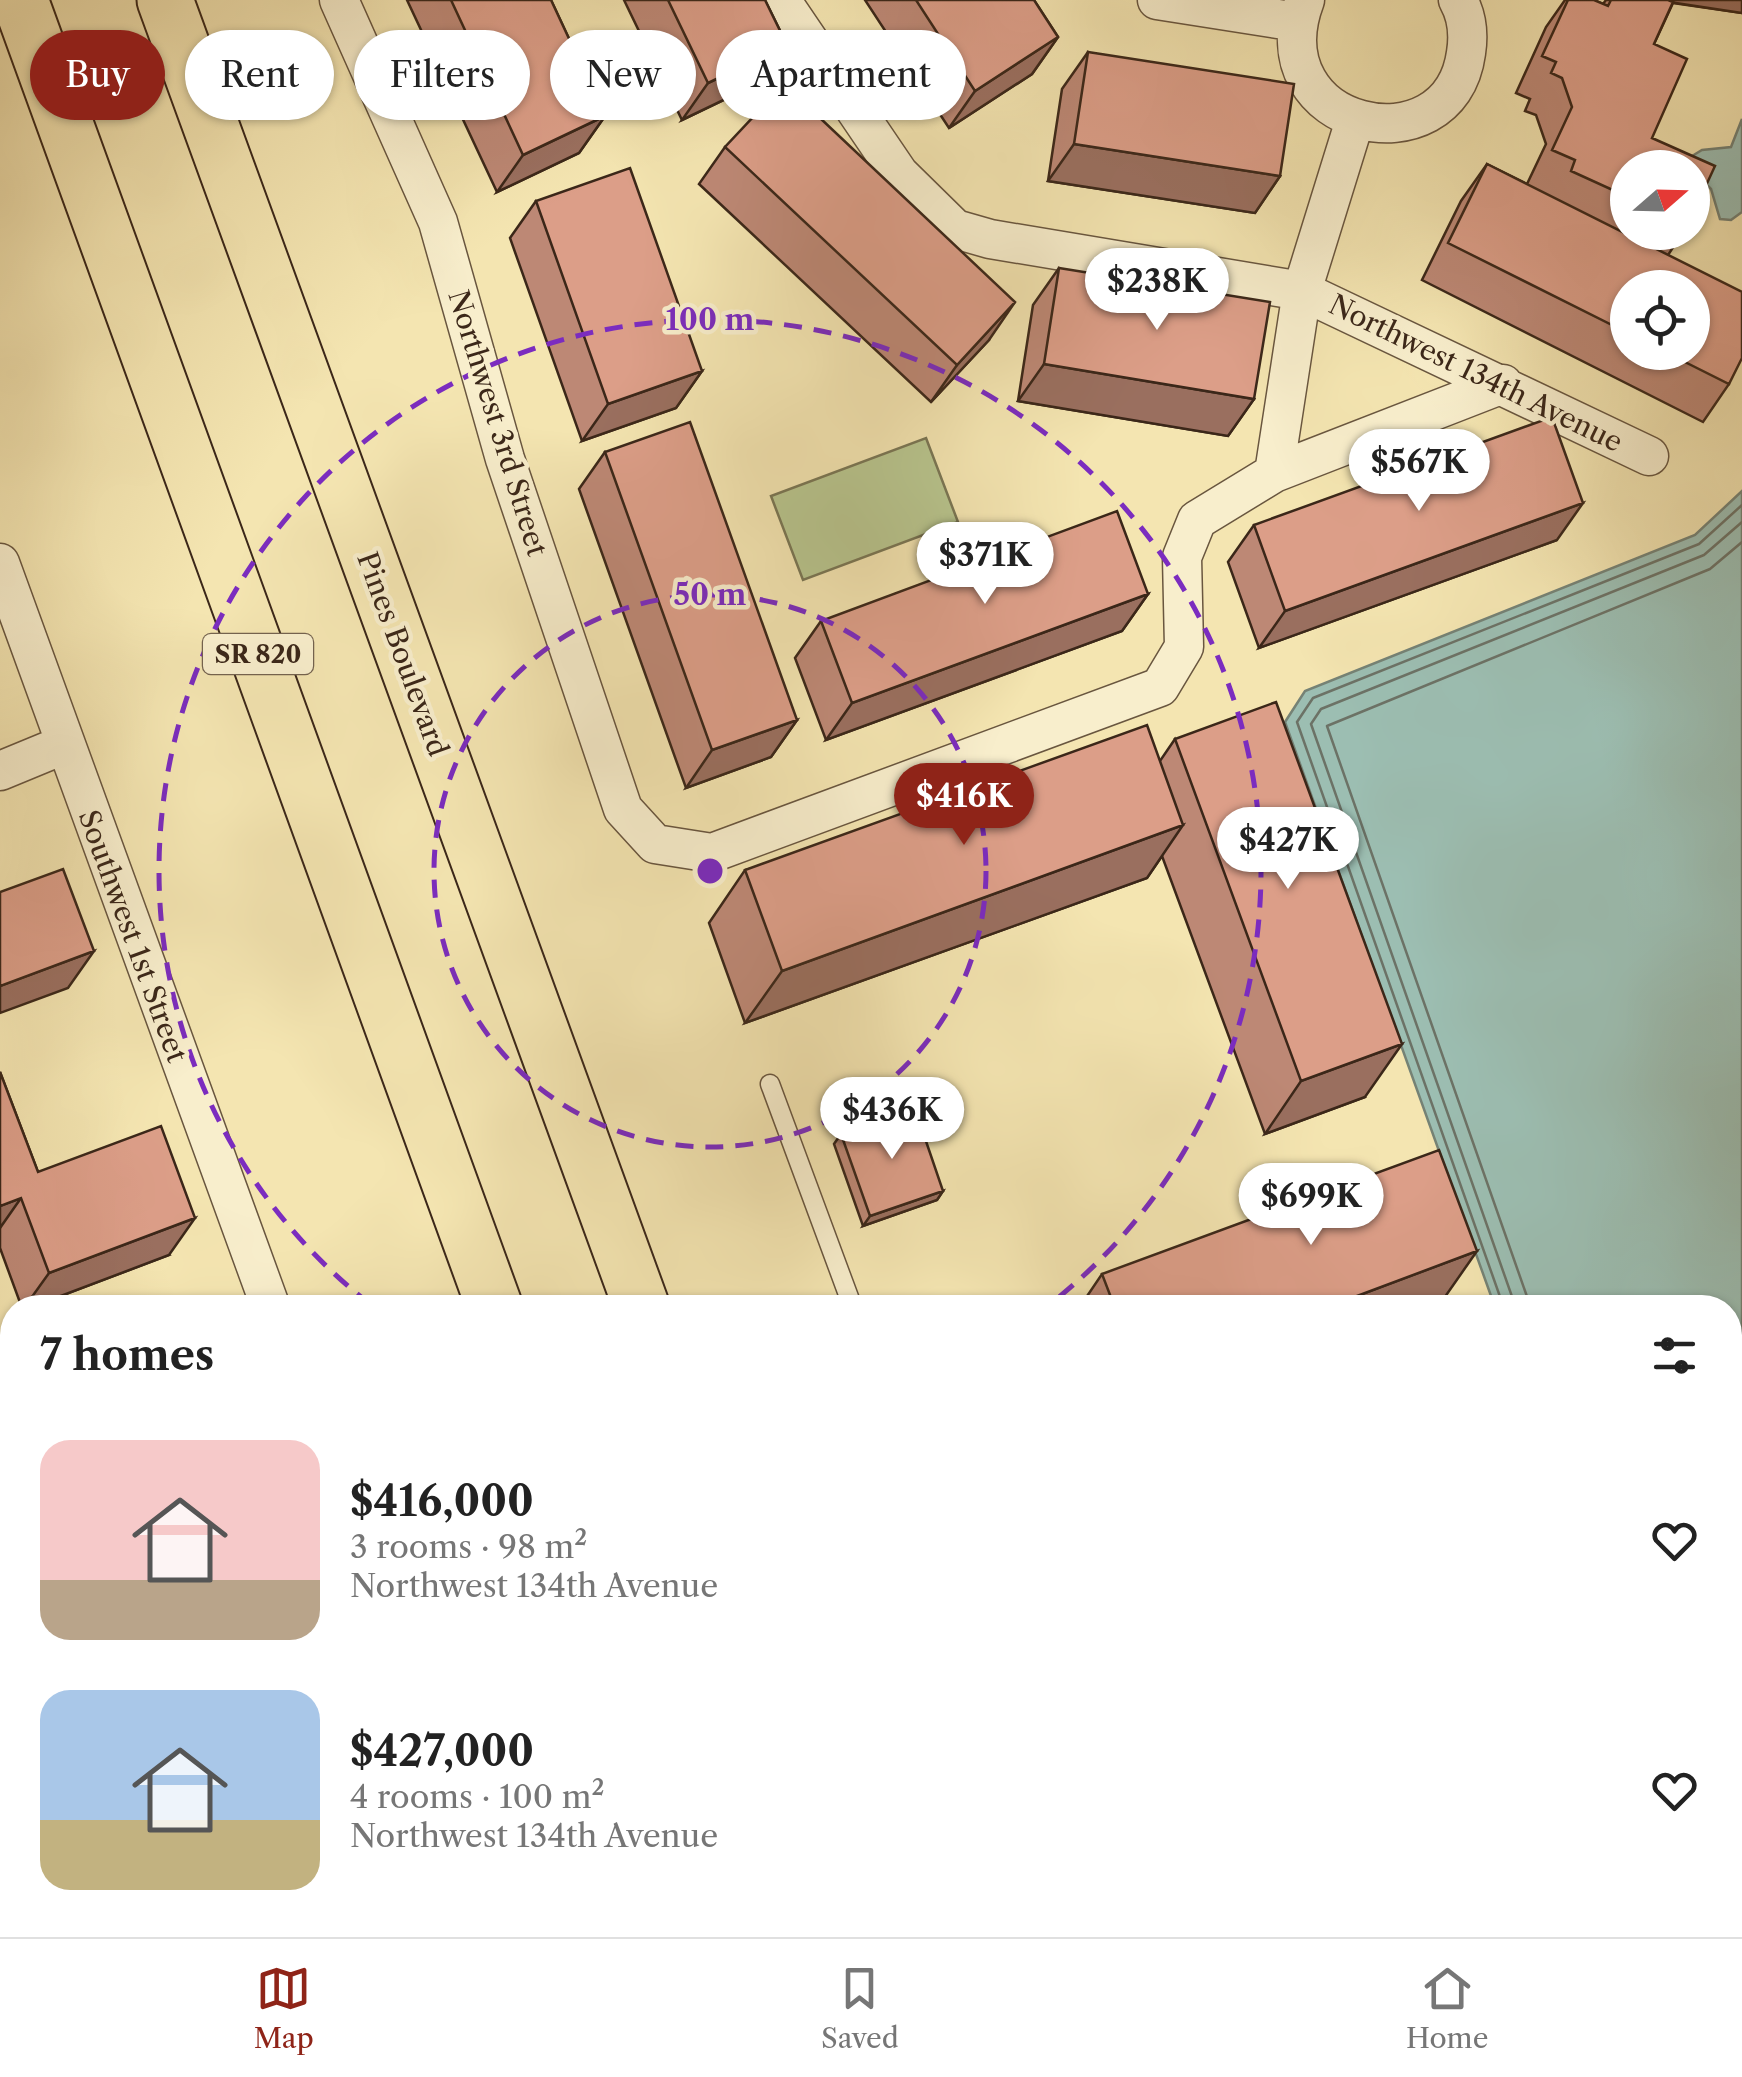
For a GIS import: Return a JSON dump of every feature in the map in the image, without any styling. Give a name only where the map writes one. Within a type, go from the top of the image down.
[{"type":"highway","name":"SR 820","points":[[20,0],[490,1295]]},
{"type":"highway","name":"Pines Boulevard","points":[[165,0],[637,1295]]},
{"type":"street","name":"Northwest 3rd Street","points":[[339,0],[438,222],[505,459],[623,809],[655,844],[712,853],[1160,687],[1184,647],[1182,557],[1198,520],[1274,473]]},
{"type":"street","points":[[781,0],[899,174],[955,229],[990,239],[1302,291]]},
{"type":"street","points":[[1157,0],[1301,11],[1302,71],[1315,92],[1332,110],[1382,125],[1409,120],[1434,108],[1453,88],[1464,63],[1468,36],[1458,0]]},
{"type":"street","name":"Northwest 134th Avenue","points":[[1274,473],[1302,291],[1355,120]]},
{"type":"street","name":"Northwest 134th Avenue","points":[[1302,291],[1649,456]]},
{"type":"street","points":[[1274,473],[1504,384]]},
{"type":"street","name":"Southwest 1st Street","points":[[0,563],[63,745],[267,1295]]},
{"type":"street","points":[[0,770],[63,745]]},
{"type":"lane","points":[[770,1084],[847,1295]]},
{"type":"green space","points":[[926,438],[958,522],[803,580],[771,496]]},
{"type":"water","points":[[1742,119],[1742,212],[1731,220],[1720,219],[1710,188],[1710,150],[1702,150],[1731,147]]},
{"type":"water","points":[[1742,491],[1742,1295],[1491,1295],[1285,722],[1305,691],[1695,535]]},
{"type":"building","points":[[451,0],[551,0],[565,30],[550,30],[550,120],[597,120],[523,155],[507,120],[530,120],[530,30],[465,30]]},
{"type":"building","points":[[668,0],[765,0],[780,30],[716,30],[716,79],[708,83],[696,58],[696,30],[682,30]]},
{"type":"building","points":[[916,0],[1034,0],[1058,37],[975,91],[966,77],[966,30],[935,30]]},
{"type":"building","points":[[1568,0],[1594,0],[1608,6],[1611,0],[1673,2],[1654,44],[1687,59],[1652,138],[1679,150],[1610,150],[1610,189],[1571,171],[1575,160],[1552,150],[1572,107],[1562,78],[1551,73],[1556,62],[1542,56]]},
{"type":"building","points":[[1088,52],[1294,84],[1280,176],[1074,144]]},
{"type":"building","points":[[750,120],[822,120],[1015,302],[957,365],[725,147]]},
{"type":"building","points":[[1487,164],[1610,226],[1610,250],[1658,250],[1698,270],[1610,270],[1610,324],[1448,243]]},
{"type":"building","points":[[630,168],[702,371],[608,404],[536,201]]},
{"type":"building","points":[[1059,268],[1270,302],[1254,399],[1044,364]]},
{"type":"building","points":[[1710,276],[1742,292],[1742,358],[1729,384],[1701,370],[1710,370]]},
{"type":"building","points":[[1552,417],[1583,503],[1285,611],[1254,525]]},
{"type":"building","points":[[690,422],[797,720],[712,750],[605,452]]},
{"type":"building","points":[[1117,511],[1148,594],[852,703],[821,621]]},
{"type":"building","points":[[1276,702],[1402,1044],[1301,1081],[1175,739]]},
{"type":"building","points":[[1147,725],[1183,825],[782,971],[745,870]]},
{"type":"building","points":[[63,869],[94,951],[0,986],[0,892]]},
{"type":"building","points":[[0,1072],[38,1172],[161,1126],[195,1218],[49,1273],[21,1198],[0,1206]]},
{"type":"building","points":[[915,1109],[943,1191],[870,1216],[841,1134]]},
{"type":"building","points":[[1439,1150],[1477,1251],[1360,1295],[1110,1295],[1102,1274]]}]
